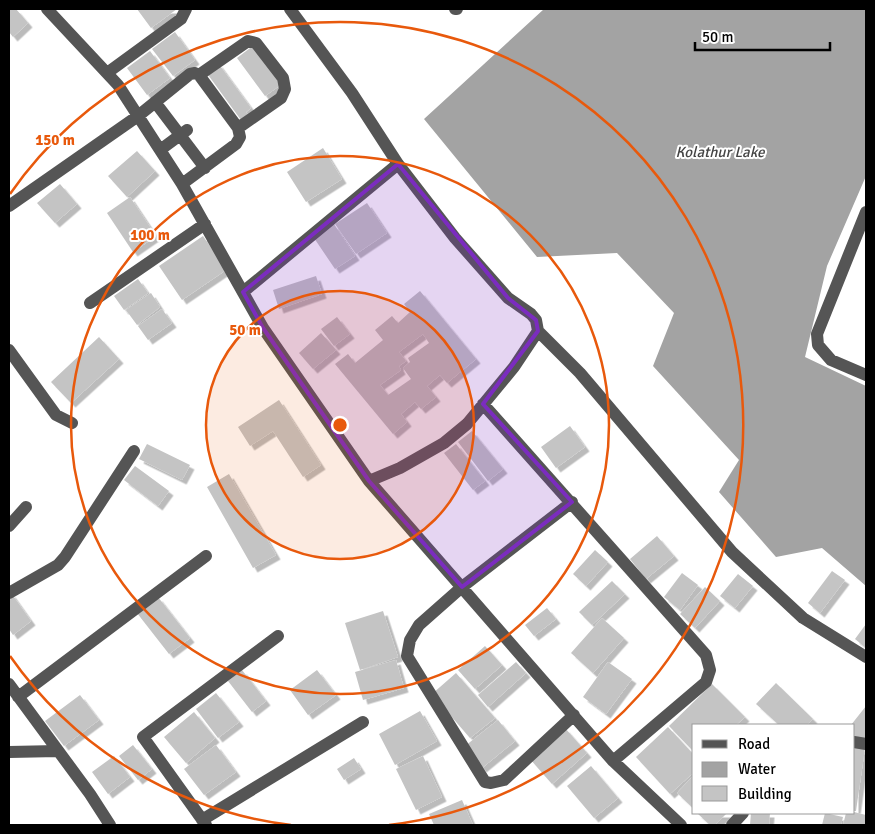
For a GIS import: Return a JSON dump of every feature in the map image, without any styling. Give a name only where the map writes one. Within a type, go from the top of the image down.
[{"type":"street","points":[[47,9],[118,85],[182,184],[263,328],[369,481],[613,761],[681,825]]},
{"type":"street","points":[[107,73],[181,19],[186,9]]},
{"type":"street","points":[[290,9],[352,93],[398,164],[456,238],[508,298],[531,314],[536,320],[538,331],[580,373],[732,552],[804,618],[866,657]]},
{"type":"street","points":[[199,75],[248,41],[256,43],[283,78],[285,88],[281,98],[238,128]]},
{"type":"street","points":[[9,206],[138,116],[190,74],[195,73],[199,75],[238,128],[240,137],[236,144],[182,184]]},
{"type":"street","points":[[155,102],[184,133],[205,168]]},
{"type":"street","points":[[160,150],[184,133]]},
{"type":"street","points":[[243,292],[398,164]]},
{"type":"street","points":[[866,212],[817,334],[818,346],[831,360],[866,375]]},
{"type":"street","points":[[90,303],[205,224]]},
{"type":"street","points":[[369,481],[400,468],[444,443],[467,424],[514,367],[538,331]]},
{"type":"street","points":[[9,350],[56,415],[72,423]]},
{"type":"street","points":[[483,404],[572,502],[706,656],[710,670],[706,682],[613,761]]},
{"type":"street","points":[[9,593],[58,564],[66,557],[134,451]]},
{"type":"street","points":[[572,502],[462,587],[419,625],[410,640],[407,656],[485,782],[491,783],[504,780],[574,715]]},
{"type":"street","points":[[9,526],[26,507]]},
{"type":"street","points":[[18,697],[206,556]]},
{"type":"street","points":[[278,636],[144,737],[204,823],[363,722]]},
{"type":"street","points":[[9,684],[90,794],[110,825]]},
{"type":"street","points":[[9,752],[58,751]]},
{"type":"street","points":[[732,825],[742,814]]},
{"type":"highlighted area","points":[[398,164],[508,298],[536,320],[538,331],[483,404],[572,502],[462,587],[369,481],[263,328],[243,292]]},
{"type":"water","name":"Kolathur Lake","points":[[544,9],[866,9],[866,176],[827,266],[805,357],[866,386],[866,586],[822,548],[776,557],[719,492],[739,460],[653,366],[674,313],[617,253],[537,257],[424,119]]},
{"type":"building","points":[[9,9],[16,9],[28,23],[13,37],[9,32]]},
{"type":"building","points":[[137,9],[177,9],[151,28]]},
{"type":"building","points":[[175,32],[195,60],[173,76],[152,49]]},
{"type":"building","points":[[254,45],[282,84],[265,96],[237,58]]},
{"type":"building","points":[[150,51],[170,78],[147,95],[127,68]]},
{"type":"building","points":[[218,63],[251,108],[246,112],[248,115],[241,120],[206,72]]},
{"type":"building","points":[[323,148],[342,179],[306,202],[287,172]]},
{"type":"building","points":[[137,151],[155,171],[127,197],[108,176]]},
{"type":"building","points":[[60,184],[77,204],[55,223],[37,203]]},
{"type":"building","points":[[130,197],[156,236],[133,252],[107,213]]},
{"type":"building","points":[[367,203],[387,233],[356,254],[335,224]]},
{"type":"building","points":[[334,224],[355,256],[335,269],[314,238]]},
{"type":"building","points":[[203,236],[226,270],[182,300],[159,266]]},
{"type":"building","points":[[316,276],[322,294],[279,309],[273,290]]},
{"type":"building","points":[[138,279],[148,293],[124,310],[114,296]]},
{"type":"building","points":[[420,291],[476,359],[447,383],[440,375],[427,386],[436,397],[421,409],[415,402],[401,414],[407,422],[393,434],[335,364],[348,354],[355,363],[383,340],[375,330],[392,316],[398,323],[410,312],[404,304]],"holes":[[[423,334],[429,343],[408,358],[410,362],[403,368],[411,379],[388,395],[380,385],[401,370],[399,366],[406,361],[399,352]]]},
{"type":"building","points":[[151,293],[160,307],[137,325],[126,310]]},
{"type":"building","points":[[162,309],[172,323],[148,340],[138,326]]},
{"type":"building","points":[[337,317],[350,334],[334,346],[321,329]]},
{"type":"building","points":[[321,333],[336,350],[313,369],[299,353]]},
{"type":"building","points":[[99,337],[119,359],[71,403],[51,382]]},
{"type":"building","points":[[279,400],[321,465],[303,477],[273,431],[250,446],[238,427]]},
{"type":"building","points":[[570,426],[585,447],[556,468],[541,447]]},
{"type":"building","points":[[472,431],[503,469],[488,481],[458,442]]},
{"type":"building","points":[[147,444],[190,465],[182,480],[139,459]]},
{"type":"building","points":[[456,444],[485,481],[473,490],[444,453]]},
{"type":"building","points":[[135,466],[169,491],[158,506],[124,480]]},
{"type":"building","points":[[229,474],[276,555],[253,568],[207,487]]},
{"type":"building","points":[[657,536],[674,556],[646,579],[630,559]]},
{"type":"building","points":[[595,550],[608,562],[586,586],[573,574]]},
{"type":"building","points":[[832,571],[845,580],[820,613],[808,603]]},
{"type":"building","points":[[682,573],[698,585],[680,610],[664,597]]},
{"type":"building","points":[[738,574],[753,586],[735,608],[720,596]]},
{"type":"building","points":[[612,581],[625,594],[592,625],[579,612]]},
{"type":"building","points":[[705,587],[720,601],[695,628],[680,614]]},
{"type":"building","points":[[11,593],[31,621],[13,635],[9,629],[9,594]]},
{"type":"building","points":[[158,597],[190,638],[169,654],[137,613]]},
{"type":"building","points":[[547,608],[556,619],[534,636],[525,625]]},
{"type":"building","points":[[383,611],[398,657],[360,670],[345,623]]},
{"type":"building","points":[[602,618],[624,638],[593,673],[571,653]]},
{"type":"building","points":[[866,624],[866,648],[855,639]]},
{"type":"building","points":[[485,646],[502,665],[475,689],[458,670]]},
{"type":"building","points":[[396,660],[404,688],[363,700],[355,672]]},
{"type":"building","points":[[516,662],[526,673],[488,707],[478,695]]},
{"type":"building","points":[[608,662],[632,679],[606,714],[583,697]]},
{"type":"building","points":[[242,670],[266,701],[252,712],[228,681]]},
{"type":"building","points":[[317,670],[336,695],[308,715],[290,690]]},
{"type":"building","points":[[456,673],[495,718],[470,738],[432,694]]},
{"type":"building","points":[[776,683],[813,719],[808,724],[778,724],[756,704]]},
{"type":"building","points":[[712,684],[745,717],[737,724],[692,724],[692,750],[669,726]]},
{"type":"building","points":[[216,693],[239,722],[218,738],[196,709]]},
{"type":"building","points":[[80,695],[99,720],[64,746],[45,721]]},
{"type":"building","points":[[866,706],[866,740],[855,736],[855,724],[852,724]]},
{"type":"building","points":[[420,711],[437,741],[395,765],[379,734]]},
{"type":"building","points":[[194,712],[215,738],[186,763],[164,737]]},
{"type":"building","points":[[498,720],[515,741],[482,768],[465,746]]},
{"type":"building","points":[[668,727],[692,753],[692,774],[670,794],[636,757]]},
{"type":"building","points":[[565,728],[587,753],[552,784],[530,759]]},
{"type":"building","points":[[133,745],[152,769],[138,780],[119,756]]},
{"type":"building","points":[[216,745],[236,772],[204,795],[184,769]]},
{"type":"building","points":[[855,746],[865,748],[855,811]]},
{"type":"building","points":[[114,756],[130,777],[108,794],[92,772]]},
{"type":"building","points":[[423,756],[442,797],[416,810],[396,769]]},
{"type":"building","points":[[354,758],[361,769],[344,780],[337,769]]},
{"type":"building","points":[[591,766],[618,798],[594,818],[567,786]]},
{"type":"building","points":[[692,777],[692,807],[677,793]]},
{"type":"building","points":[[462,800],[473,825],[434,825],[429,814]]},
{"type":"building","points":[[855,812],[866,815],[866,825],[843,825],[846,814],[855,814]]},
{"type":"building","points":[[698,814],[726,814],[715,825],[710,825]]},
{"type":"building","points":[[751,814],[770,814],[769,825],[750,825]]},
{"type":"building","points":[[825,814],[843,817],[841,825],[822,825]]}]
